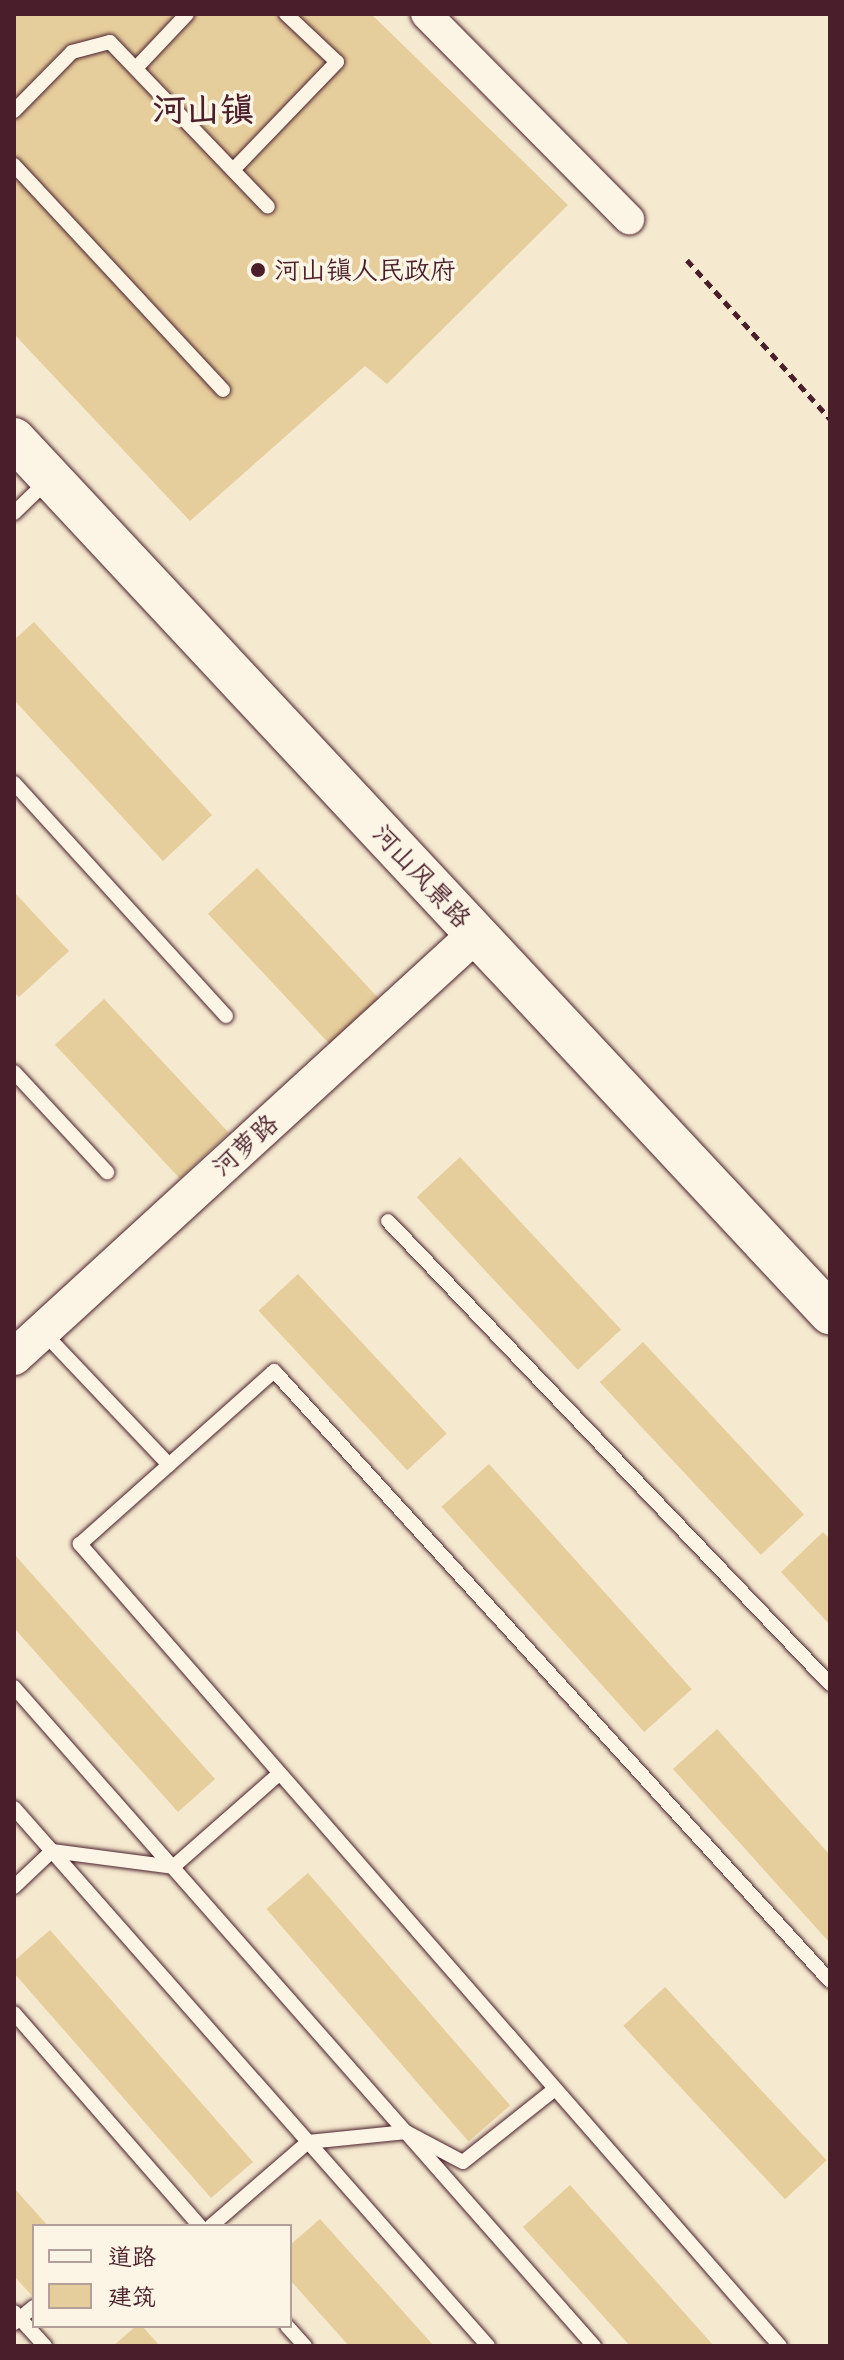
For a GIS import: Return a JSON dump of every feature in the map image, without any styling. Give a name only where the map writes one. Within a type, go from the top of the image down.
[{"type":"main road","name":"河山风景路","points":[[14,439],[830,1313]]},
{"type":"street","points":[[426,14],[629,219]]},
{"type":"street","name":"河萝路","points":[[14,1357],[476,934]]},
{"type":"lane","points":[[136,68],[187,14]]},
{"type":"lane","points":[[233,170],[337,62],[294,17]]},
{"type":"lane","points":[[14,111],[72,52],[110,42],[268,207]]},
{"type":"lane","points":[[14,165],[223,390]]},
{"type":"lane","points":[[14,513],[50,478]]},
{"type":"lane","points":[[14,783],[226,1016]]},
{"type":"lane","points":[[14,1072],[107,1172]]},
{"type":"lane","points":[[388,1221],[830,1684]]},
{"type":"lane","points":[[42,1331],[169,1465]]},
{"type":"lane","points":[[780,2346],[80,1544],[274,1371],[830,1981]]},
{"type":"lane","points":[[14,1687],[594,2346]]},
{"type":"lane","points":[[52,1851],[173,1867],[280,1773]]},
{"type":"lane","points":[[14,1808],[488,2346]]},
{"type":"lane","points":[[14,1887],[52,1851]]},
{"type":"lane","points":[[14,2013],[198,2224]]},
{"type":"lane","points":[[213,2224],[308,2142],[406,2132],[463,2162],[555,2089]]},
{"type":"lane","points":[[16,2318],[45,2346]]},
{"type":"lane","points":[[289,2328],[305,2346]]},
{"type":"path","points":[[687,260],[830,419]]},
{"type":"building","name":"河山镇人民政府","points":[[14,14],[371,14],[568,205],[387,384],[365,366],[190,521],[14,334]]},
{"type":"building","points":[[34,622],[212,815],[163,861],[14,700],[14,640]]},
{"type":"building","points":[[257,868],[381,1001],[332,1047],[208,914]]},
{"type":"building","points":[[14,892],[69,951],[19,997],[14,992]]},
{"type":"building","points":[[104,999],[229,1133],[180,1179],[55,1045]]},
{"type":"building","points":[[460,1157],[621,1330],[578,1370],[417,1197]]},
{"type":"building","points":[[298,1274],[447,1433],[407,1470],[259,1311]]},
{"type":"building","points":[[643,1342],[804,1515],[761,1555],[600,1382]]},
{"type":"building","points":[[489,1464],[692,1689],[644,1732],[441,1507]]},
{"type":"building","points":[[823,1532],[830,1539],[830,1625],[781,1572]]},
{"type":"building","points":[[14,1554],[215,1779],[178,1812],[14,1628]]},
{"type":"building","points":[[717,1729],[830,1855],[830,1943],[673,1769]]},
{"type":"building","points":[[308,1873],[510,2105],[469,2142],[266,1909]]},
{"type":"building","points":[[50,1930],[253,2162],[211,2198],[14,1973],[14,1961]]},
{"type":"building","points":[[665,1987],[827,2160],[785,2199],[623,2026]]},
{"type":"building","points":[[570,2185],[714,2346],[630,2346],[523,2227]]},
{"type":"building","points":[[14,2188],[46,2224],[32,2224],[32,2296],[14,2276]]},
{"type":"building","points":[[320,2219],[434,2346],[349,2346],[292,2282],[292,2243]]},
{"type":"building","points":[[134,2328],[144,2328],[160,2346],[113,2346]]},
{"type":"place","name":"河山镇人民政府","points":[[258,270]]},
{"type":"district","name":"河山镇","points":[[203,110]]}]
